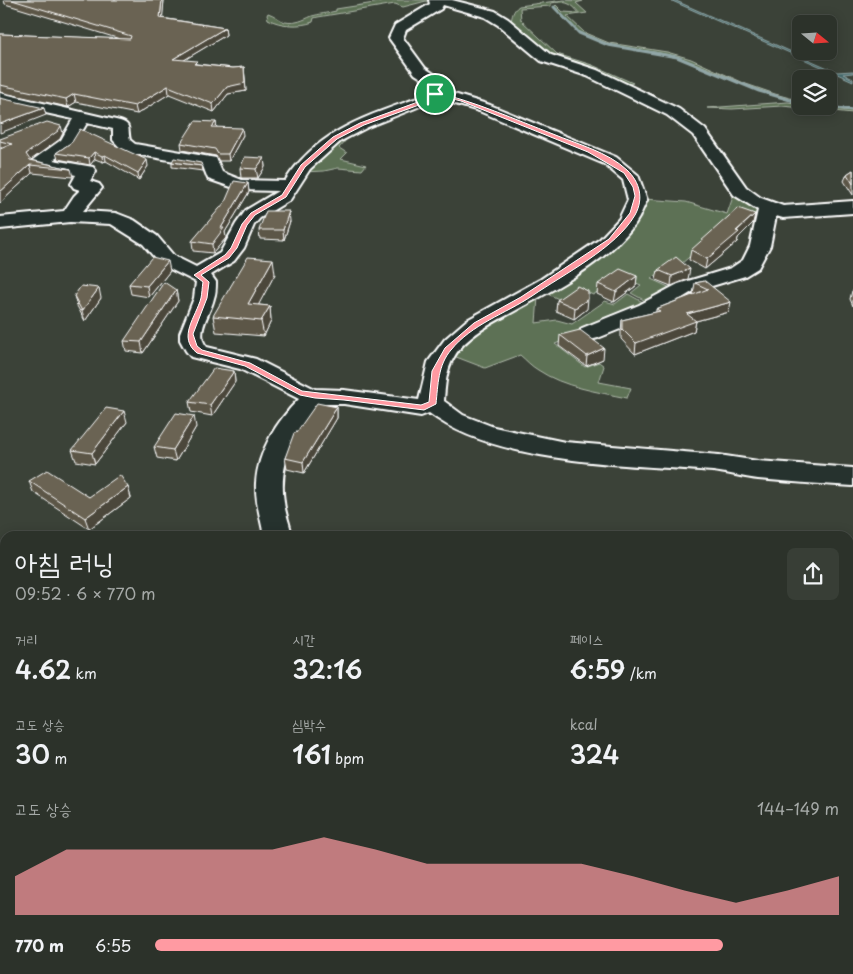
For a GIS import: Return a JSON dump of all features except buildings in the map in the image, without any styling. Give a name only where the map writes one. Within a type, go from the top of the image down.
[{"type":"street","points":[[435,94],[437,89],[432,79],[420,71],[396,38],[400,28],[436,6],[437,0],[490,14],[503,22],[546,58],[592,73],[673,112],[698,132],[740,191],[768,208],[783,212],[853,207]]},
{"type":"street","points":[[197,275],[227,257],[234,248],[245,224],[253,214],[284,196],[303,166],[335,138],[362,124],[417,104],[435,94],[463,100],[596,154],[626,172],[636,187],[638,196],[633,214],[611,241],[523,299],[476,324],[447,350],[436,371],[432,404]]},
{"type":"street","points":[[0,98],[122,127],[120,136],[122,142],[130,148],[210,162],[214,175],[240,185],[290,186]]},
{"type":"street","points":[[42,124],[74,116]]},
{"type":"street","points":[[70,216],[80,200],[93,188],[80,184],[87,171],[39,162],[67,143],[74,116]]},
{"type":"street","points":[[590,333],[647,310],[685,288],[738,272],[751,264],[760,246],[768,208]]},
{"type":"street","points":[[0,223],[70,216],[105,217],[127,224],[150,240],[167,260],[203,278],[206,282],[204,298],[190,334],[194,347],[199,352],[248,364],[300,392],[315,396],[344,397],[421,408],[432,404]]},
{"type":"street","points":[[277,531],[269,498],[269,476],[274,453],[302,408],[315,396]]},
{"type":"street","points":[[432,404],[441,413],[458,422],[504,439],[533,445],[569,451],[853,477]]},
{"type":"green space","points":[[381,0],[430,0],[431,2],[426,1],[403,7],[395,4],[318,17],[314,18],[313,22],[302,25],[278,23],[268,19],[267,15],[268,13],[285,22],[296,22],[312,16],[336,11],[336,9],[381,2]]},
{"type":"green space","points":[[564,0],[583,1],[576,3],[587,13],[567,16],[585,33],[609,43],[667,52],[691,59],[746,84],[792,99],[792,101],[770,94],[680,58],[624,48],[593,39],[580,33],[554,7],[556,5],[563,12],[579,13],[567,3],[556,2],[551,3],[551,6],[520,8],[521,20],[557,54],[592,65],[633,83],[625,85],[553,58],[511,22],[514,11],[519,6]]},
{"type":"green space","points":[[788,102],[792,103],[792,107],[707,108]]},
{"type":"green space","points":[[837,109],[853,111],[853,113],[837,111]]},
{"type":"green space","points":[[341,137],[347,139],[339,148],[347,153],[341,159],[366,165],[362,170],[338,168],[302,172]]},
{"type":"green space","points":[[735,191],[763,209],[761,223],[736,217],[681,264],[674,262],[651,279],[675,290],[651,304],[631,293],[641,285],[620,276],[593,295],[578,288],[561,300],[543,292],[626,236],[641,218],[644,199],[686,202],[727,214]]},
{"type":"green space","points":[[628,294],[650,306],[555,344],[585,367],[599,362],[604,366],[599,382],[631,388],[627,398],[558,381],[535,368],[520,355],[485,368],[451,355],[481,329],[538,297],[536,323],[557,320],[572,324],[605,301],[615,304]]},
{"type":"water","points":[[670,0],[674,0],[792,52],[792,54]]},
{"type":"water","points":[[806,60],[832,70],[828,70]]},
{"type":"water","points":[[853,71],[853,73],[843,74],[853,79],[853,81],[837,74],[837,72]]},
{"type":"waterway","points":[[554,7],[579,33],[608,45],[677,57],[759,91],[792,100]]},
{"type":"waterway","points":[[837,108],[853,110]]},
{"type":"route","points":[[435,94],[463,100],[590,151],[616,165],[626,172],[636,187],[638,196],[633,214],[611,241],[523,299],[476,324],[447,350],[436,371],[432,404],[421,408],[344,397],[315,396],[300,392],[248,364],[199,352],[194,347],[190,334],[204,298],[206,282],[197,275],[227,257],[234,248],[245,224],[253,214],[284,196],[303,166],[335,138],[362,124],[390,112],[417,104],[435,94]]}]
